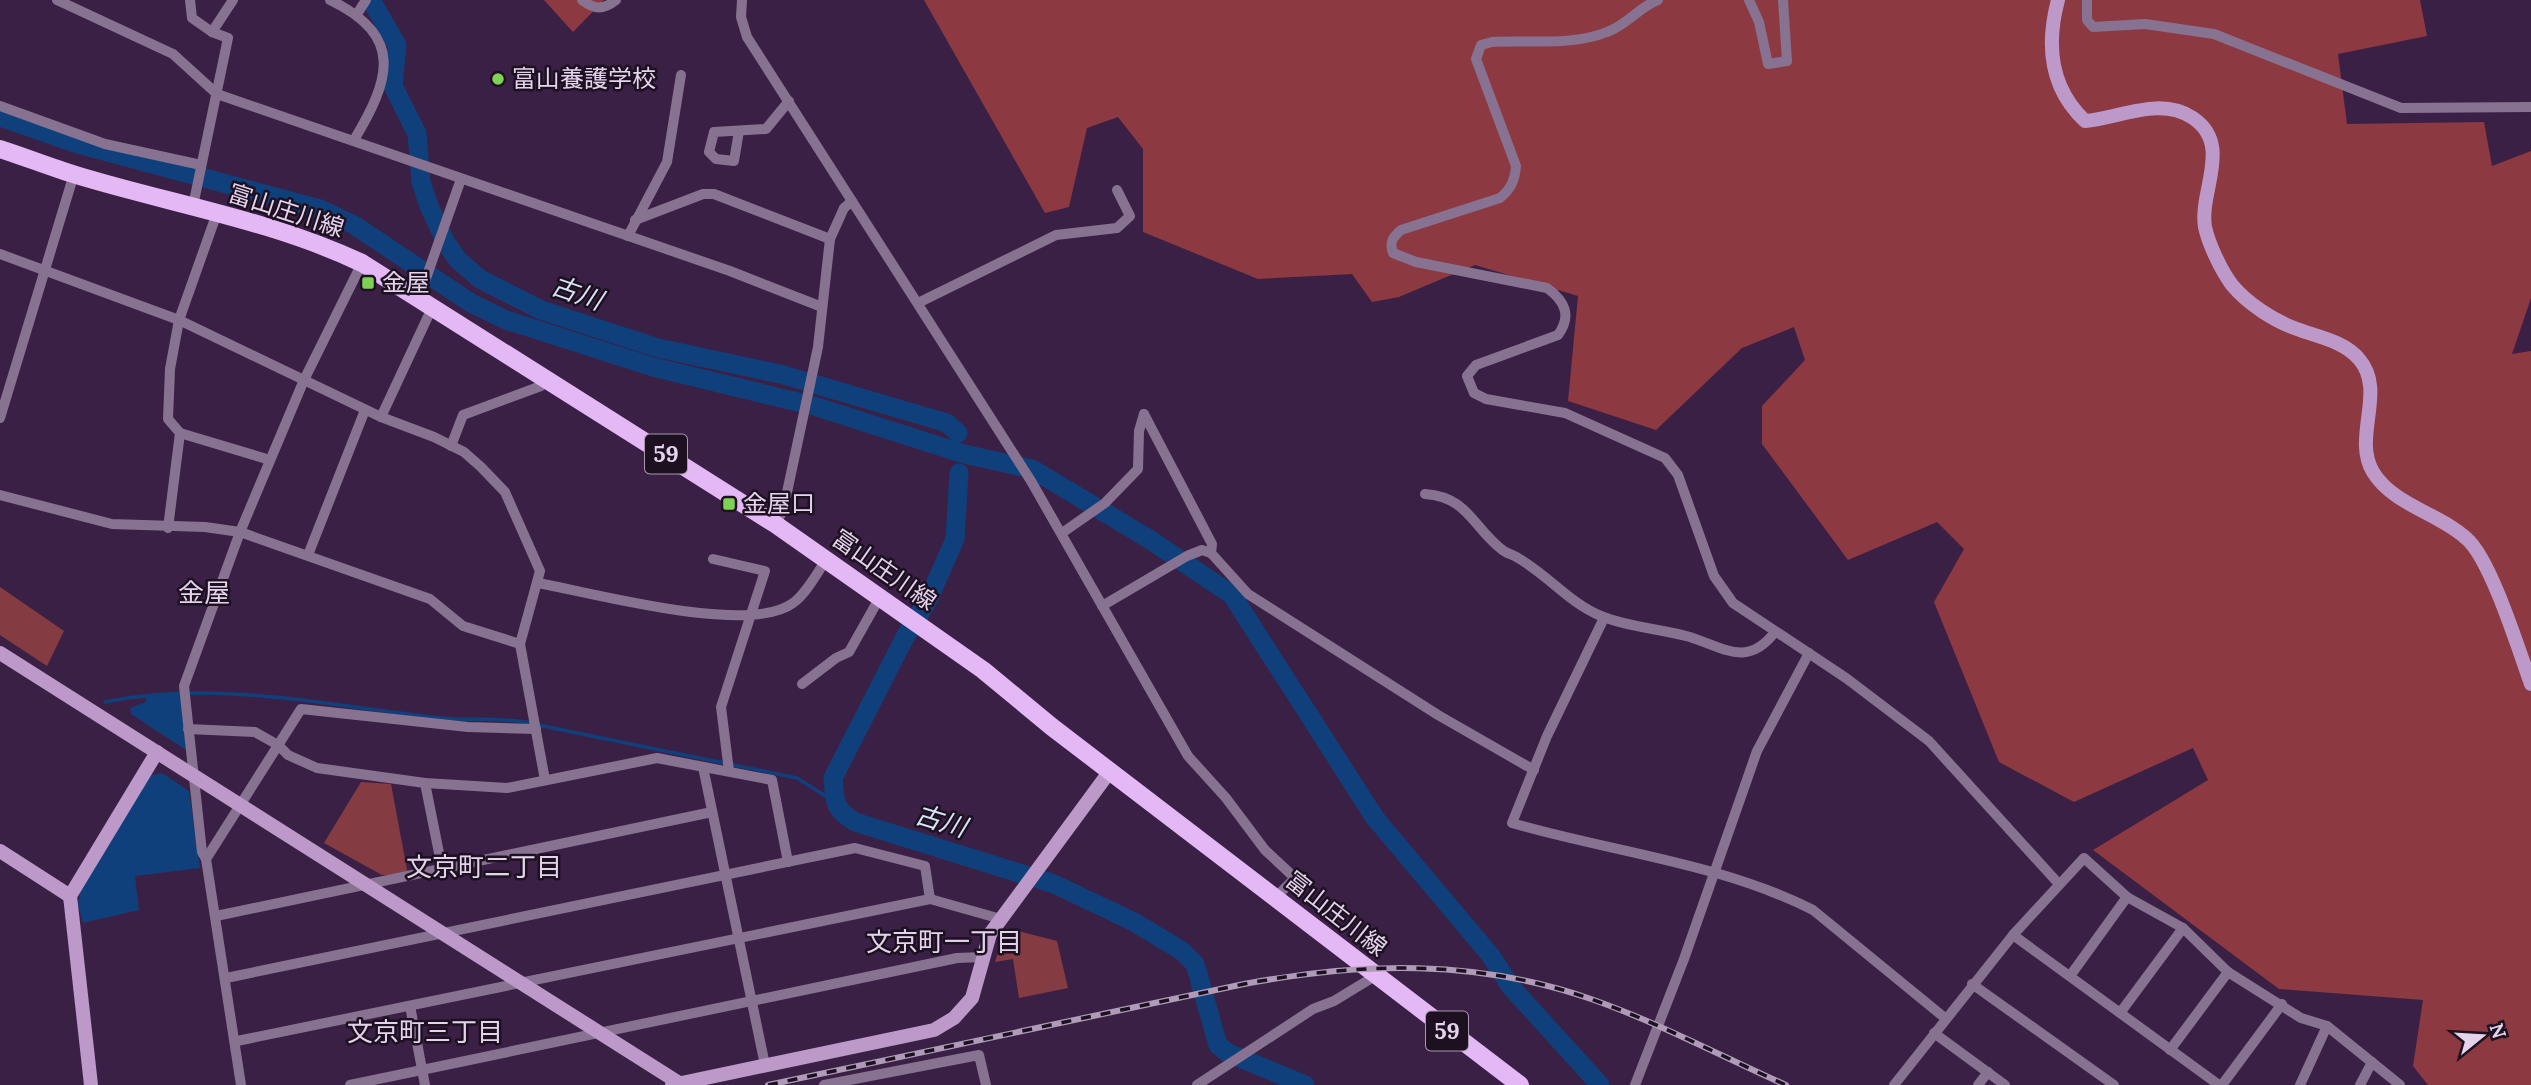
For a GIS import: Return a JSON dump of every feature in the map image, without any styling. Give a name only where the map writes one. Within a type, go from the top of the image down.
[{"type":"main road","name":"富山庄川線","points":[[0,149],[74,174],[194,198],[217,214],[319,243],[425,298],[544,381],[775,524],[907,615],[983,670],[1375,976],[1520,1085]]},
{"type":"street","points":[[57,0],[173,54],[217,94],[628,236],[822,307]]},
{"type":"street","points":[[190,0],[192,18],[212,32],[228,38],[194,198]]},
{"type":"street","points":[[212,32],[233,0]]},
{"type":"street","points":[[330,0],[362,7],[384,49],[381,88],[354,140]]},
{"type":"street","points":[[582,0],[592,8],[605,9],[616,0]]},
{"type":"street","points":[[742,0],[741,18],[747,37],[1031,481],[1188,756],[1226,798],[1265,850],[1292,872],[1294,878],[1275,898]]},
{"type":"street","points":[[1658,0],[1639,10],[1620,26],[1591,37],[1492,42],[1481,45],[1476,59],[1516,166],[1515,178],[1500,198],[1412,224],[1393,237],[1390,246],[1399,258],[1547,288],[1558,296],[1566,307],[1567,317],[1558,335],[1476,365],[1467,376],[1474,393],[1486,399],[1565,413],[1665,458],[1678,475],[1723,591],[1733,603],[1809,653],[1929,741],[2058,883]]},
{"type":"street","points":[[1749,0],[1759,22],[1768,64],[1787,61],[1783,0]]},
{"type":"street","points":[[2058,0],[2052,54],[2060,92],[2085,121],[2158,106],[2192,117],[2202,126],[2213,158],[2205,226],[2231,283],[2275,319],[2346,348],[2358,358],[2369,380],[2371,399],[2366,443],[2371,469],[2381,483],[2395,494],[2450,524],[2470,541],[2488,576],[2531,684]]},
{"type":"street","points":[[2087,0],[2087,20],[2093,27],[2145,24],[2214,34],[2401,108],[2431,110],[2531,107]]},
{"type":"street","points":[[628,236],[667,162],[681,75]]},
{"type":"street","points":[[739,131],[766,129],[789,101]]},
{"type":"street","points":[[0,106],[104,144],[201,167]]},
{"type":"street","points":[[0,418],[74,174]]},
{"type":"street","points":[[381,417],[425,298],[431,265],[461,179]]},
{"type":"street","points":[[918,303],[1056,235],[1117,228],[1130,216],[1117,190]]},
{"type":"street","points":[[635,220],[703,194],[714,194],[830,240]]},
{"type":"street","points":[[775,524],[783,511],[808,386],[830,240],[844,208],[852,201]]},
{"type":"street","points":[[217,214],[179,320],[170,369],[168,419],[180,433],[270,460]]},
{"type":"street","points":[[0,254],[179,320],[365,410],[451,446],[481,467],[505,492],[540,572],[520,644],[545,780]]},
{"type":"street","points":[[242,1085],[216,916],[206,859],[202,852],[184,686],[240,532],[270,460],[304,380],[362,263]]},
{"type":"street","points":[[451,446],[463,415],[541,386],[544,381]]},
{"type":"street","points":[[308,555],[365,410]]},
{"type":"street","points":[[1062,533],[1105,503],[1138,469],[1139,431],[1144,414],[1212,544],[1211,553]]},
{"type":"street","points":[[168,528],[180,433]]},
{"type":"street","points":[[1425,494],[1439,495],[1464,508],[1497,546],[1517,557],[1578,604],[1604,618],[1660,628],[1745,654],[1763,647],[1775,632]]},
{"type":"street","points":[[0,495],[112,524],[168,528],[205,527],[240,532],[430,599],[463,626],[520,644]]},
{"type":"street","points":[[1102,606],[1187,556],[1202,551],[1211,553],[1248,594],[1438,715],[1534,771]]},
{"type":"street","points":[[713,559],[765,571],[721,707],[729,771]]},
{"type":"street","points":[[538,583],[705,614],[748,617],[772,612],[794,603],[826,560]]},
{"type":"street","points":[[802,684],[849,652],[880,597]]},
{"type":"street","points":[[1604,618],[1512,823],[1746,881],[1813,910],[1945,1018]]},
{"type":"street","points":[[0,653],[601,1032],[675,1084],[934,1030],[954,1018],[972,998],[990,934],[1110,771]]},
{"type":"street","points":[[1635,1085],[1715,874],[1757,751],[1809,653]]},
{"type":"street","points":[[206,859],[301,709],[468,727],[536,729]]},
{"type":"street","points":[[188,729],[255,732],[278,745],[288,755],[317,768],[425,783],[507,788],[657,758],[772,780],[788,862]]},
{"type":"street","points":[[91,1085],[70,896],[158,752]]},
{"type":"street","points":[[704,766],[737,939],[765,1065]]},
{"type":"street","points":[[425,783],[442,868]]},
{"type":"street","points":[[216,916],[712,812]]},
{"type":"street","points":[[226,978],[855,848],[869,849],[925,866],[930,899]]},
{"type":"street","points":[[0,851],[70,896]]},
{"type":"street","points":[[1895,1085],[1972,984],[2058,883],[2084,858],[2127,897],[2183,928],[2228,972],[2301,1018],[2328,1026],[2400,1085]]},
{"type":"street","points":[[2070,976],[2127,897]]},
{"type":"street","points":[[237,1041],[930,899],[1001,919]]},
{"type":"street","points":[[2120,1013],[2183,928]]},
{"type":"street","points":[[2013,935],[2221,1085],[2282,1004]]},
{"type":"street","points":[[350,1085],[957,958],[982,957]]},
{"type":"street","points":[[2170,1050],[2228,972]]},
{"type":"street","points":[[1197,1085],[1313,1009],[1334,1001],[1375,976]]},
{"type":"street","points":[[1972,984],[2114,1085]]},
{"type":"street","points":[[410,1006],[425,1085]]},
{"type":"street","points":[[2300,1085],[2328,1026]]},
{"type":"street","points":[[1934,1033],[2006,1085]]},
{"type":"street","points":[[824,1085],[979,1055],[986,1085]]},
{"type":"street","points":[[2360,1085],[2372,1062]]},
{"type":"street","points":[[1978,1085],[1988,1072]]},
{"type":"shaded area","points":[[544,0],[604,0],[573,32]]},
{"type":"shaded area","points":[[924,0],[2420,0],[2427,36],[2338,54],[2347,124],[2484,122],[2492,166],[2531,151],[2531,298],[2512,354],[2531,351],[2531,1085],[2428,1085],[2413,1066],[2423,1000],[2279,989],[2093,850],[2208,780],[2193,748],[2074,802],[1999,762],[1934,602],[1964,549],[1937,522],[1848,560],[1762,444],[1762,406],[1805,360],[1794,327],[1742,348],[1656,430],[1568,401],[1578,296],[1475,265],[1399,297],[1372,302],[1352,274],[1258,279],[1143,232],[1143,149],[1118,117],[1087,128],[1069,207],[1045,213]]},
{"type":"shaded area","points":[[0,587],[64,631],[47,666],[0,635]]},
{"type":"shaded area","points":[[361,782],[391,784],[408,875],[382,875],[324,843]]},
{"type":"shaded area","points":[[1006,928],[1057,941],[1068,988],[1019,998],[1013,959],[995,962]]},
{"type":"water","points":[[181,694],[186,750],[131,714],[130,708],[146,702],[145,696]]},
{"type":"water","points":[[162,773],[189,791],[200,868],[135,876],[139,910],[83,923],[78,904],[81,884],[151,775]]},
{"type":"waterway","name":"古川","points":[[371,0],[397,45],[393,86],[417,134],[421,182],[429,206],[446,243],[458,260],[480,279],[541,310],[658,348],[780,374],[947,423],[958,433]]},
{"type":"waterway","points":[[0,117],[78,144],[320,209],[354,225],[471,303],[506,320],[653,367],[814,406],[964,454],[1032,469],[1149,539],[1232,595],[1375,818],[1491,956],[1511,987],[1600,1085]]},
{"type":"waterway","name":"古川","points":[[959,473],[955,539],[929,598],[904,639],[833,778],[835,799],[839,808],[855,822],[1054,884],[1134,922],[1182,951],[1195,964],[1218,1045],[1228,1053],[1305,1085]]},
{"type":"waterway","points":[[105,702],[189,693],[231,694],[440,718],[531,723]]},
{"type":"waterway","points":[[538,725],[797,778],[835,802]]},
{"type":"railway","points":[[768,1085],[1244,984],[1332,971],[1419,968],[1505,977],[1591,999],[1665,1029],[1786,1085]]},
{"type":"place","name":"富山養護学校","points":[[498,79]]},
{"type":"place","name":"金屋","points":[[368,283]]},
{"type":"place","name":"金屋口","points":[[729,504]]},
{"type":"district","name":"金屋","points":[[204,593]]},
{"type":"district","name":"文京町二丁目","points":[[484,867]]},
{"type":"district","name":"文京町一丁目","points":[[944,942]]},
{"type":"district","name":"文京町三丁目","points":[[425,1032]]}]
